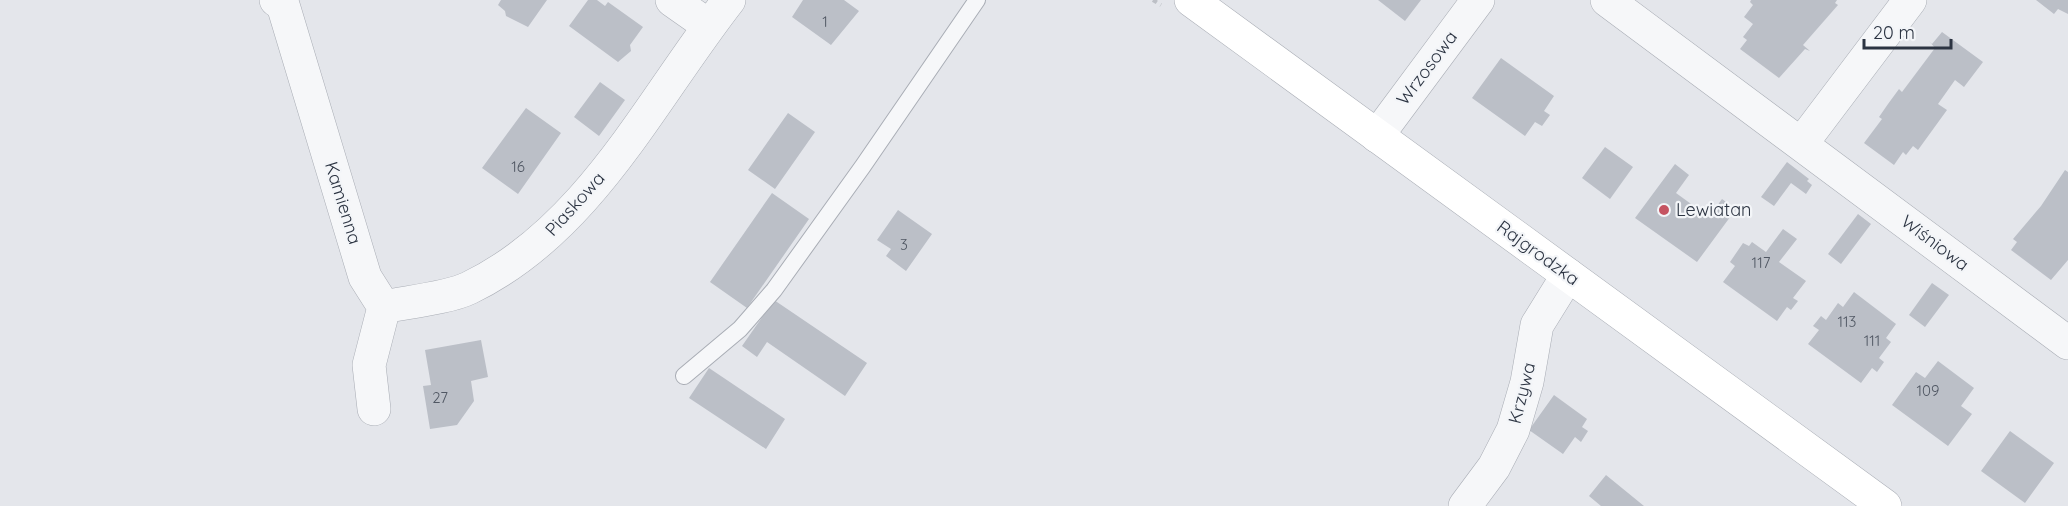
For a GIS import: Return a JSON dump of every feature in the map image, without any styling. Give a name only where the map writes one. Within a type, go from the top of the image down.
[{"type":"street","name":"Kamienna","points":[[276,0],[283,5],[365,277],[384,308]]},
{"type":"street","points":[[672,0],[709,26]]},
{"type":"street","name":"Piaskowa","points":[[384,308],[467,289],[530,251],[567,218],[603,174],[729,0]]},
{"type":"street","name":"Rajgrodzka","points":[[1191,0],[1886,506]]},
{"type":"street","name":"Wrzosowa","points":[[1377,136],[1478,0]]},
{"type":"street","name":"Wiśniowa","points":[[1607,0],[2068,343]]},
{"type":"street","points":[[1802,143],[1910,0]]},
{"type":"street","name":"Krzywa","points":[[1465,506],[1494,467],[1513,430],[1527,382],[1537,325],[1568,274]]},
{"type":"street","points":[[374,409],[369,365],[384,308]]},
{"type":"lane","points":[[684,376],[740,329],[774,290],[863,166],[977,0]]},
{"type":"building","points":[[501,0],[547,0],[528,27],[506,16],[505,11],[498,5]]},
{"type":"building","points":[[588,0],[597,0],[605,6],[608,2],[643,27],[630,45],[631,51],[618,62],[569,26]]},
{"type":"building","points":[[803,0],[844,0],[859,11],[831,45],[792,17]]},
{"type":"building","points":[[1378,0],[1421,0],[1405,21]]},
{"type":"building","points":[[1751,0],[1837,0],[1835,3],[1838,5],[1803,45],[1810,51],[1805,49],[1779,78],[1740,49],[1747,40],[1743,37],[1753,24],[1744,17],[1753,5]]},
{"type":"building","points":[[2036,0],[2068,0],[2068,14],[2058,9],[2054,14]]},
{"type":"building","points":[[1942,32],[1983,62],[1964,87],[1955,80],[1938,104],[1947,110],[1918,150],[1913,146],[1906,155],[1903,152],[1894,165],[1864,143],[1882,119],[1879,117],[1899,89],[1902,92],[1935,48],[1929,41],[1932,44]]},
{"type":"building","points":[[1501,58],[1554,96],[1544,111],[1550,115],[1542,126],[1535,122],[1525,136],[1472,98]]},
{"type":"building","points":[[600,82],[625,100],[599,136],[574,117]]},
{"type":"building","points":[[526,108],[561,133],[518,194],[482,168]]},
{"type":"building","points":[[788,113],[815,132],[775,189],[748,170]]},
{"type":"building","points":[[1605,147],[1633,167],[1610,199],[1582,178]]},
{"type":"building","points":[[1787,162],[1809,179],[1807,181],[1812,185],[1806,194],[1791,183],[1774,206],[1761,197]]},
{"type":"building","points":[[1675,164],[1689,175],[1676,193],[1709,217],[1722,199],[1736,209],[1697,262],[1635,218]]},
{"type":"building","points":[[2065,170],[2068,172],[2068,260],[2051,280],[2011,250],[2017,242],[2013,239],[2041,206]]},
{"type":"building","points":[[772,193],[809,219],[747,308],[710,282]]},
{"type":"building","points":[[898,210],[932,234],[906,271],[886,256],[891,249],[877,240]]},
{"type":"building","points":[[1858,214],[1871,224],[1841,264],[1828,254]]},
{"type":"building","points":[[1783,229],[1797,239],[1779,262],[1806,281],[1793,298],[1798,301],[1791,310],[1787,307],[1777,321],[1723,282],[1735,266],[1730,262],[1743,243],[1749,246],[1752,242],[1766,252]]},
{"type":"building","points":[[1932,283],[1949,295],[1925,327],[1909,315]]},
{"type":"building","points":[[1854,292],[1896,324],[1886,338],[1891,342],[1879,358],[1884,362],[1877,372],[1872,368],[1861,383],[1808,344],[1819,330],[1813,326],[1821,316],[1826,320],[1838,303],[1843,307]]},
{"type":"building","points":[[774,300],[867,363],[845,396],[767,342],[757,357],[742,346]]},
{"type":"building","points":[[481,340],[488,377],[471,381],[474,401],[457,425],[430,429],[423,386],[431,385],[425,350]]},
{"type":"building","points":[[1938,361],[1974,388],[1961,406],[1972,414],[1948,446],[1892,405],[1916,372],[1925,378]]},
{"type":"building","points":[[709,368],[785,419],[766,449],[689,398]]},
{"type":"building","points":[[1554,395],[1587,419],[1582,427],[1588,431],[1581,442],[1575,437],[1563,454],[1529,430]]},
{"type":"building","points":[[2010,431],[2054,463],[2025,503],[1981,471]]},
{"type":"building","points":[[1606,475],[1644,506],[1601,506],[1589,496]]},
{"type":"place","name":"Lewiatan","points":[[1664,210]]}]
